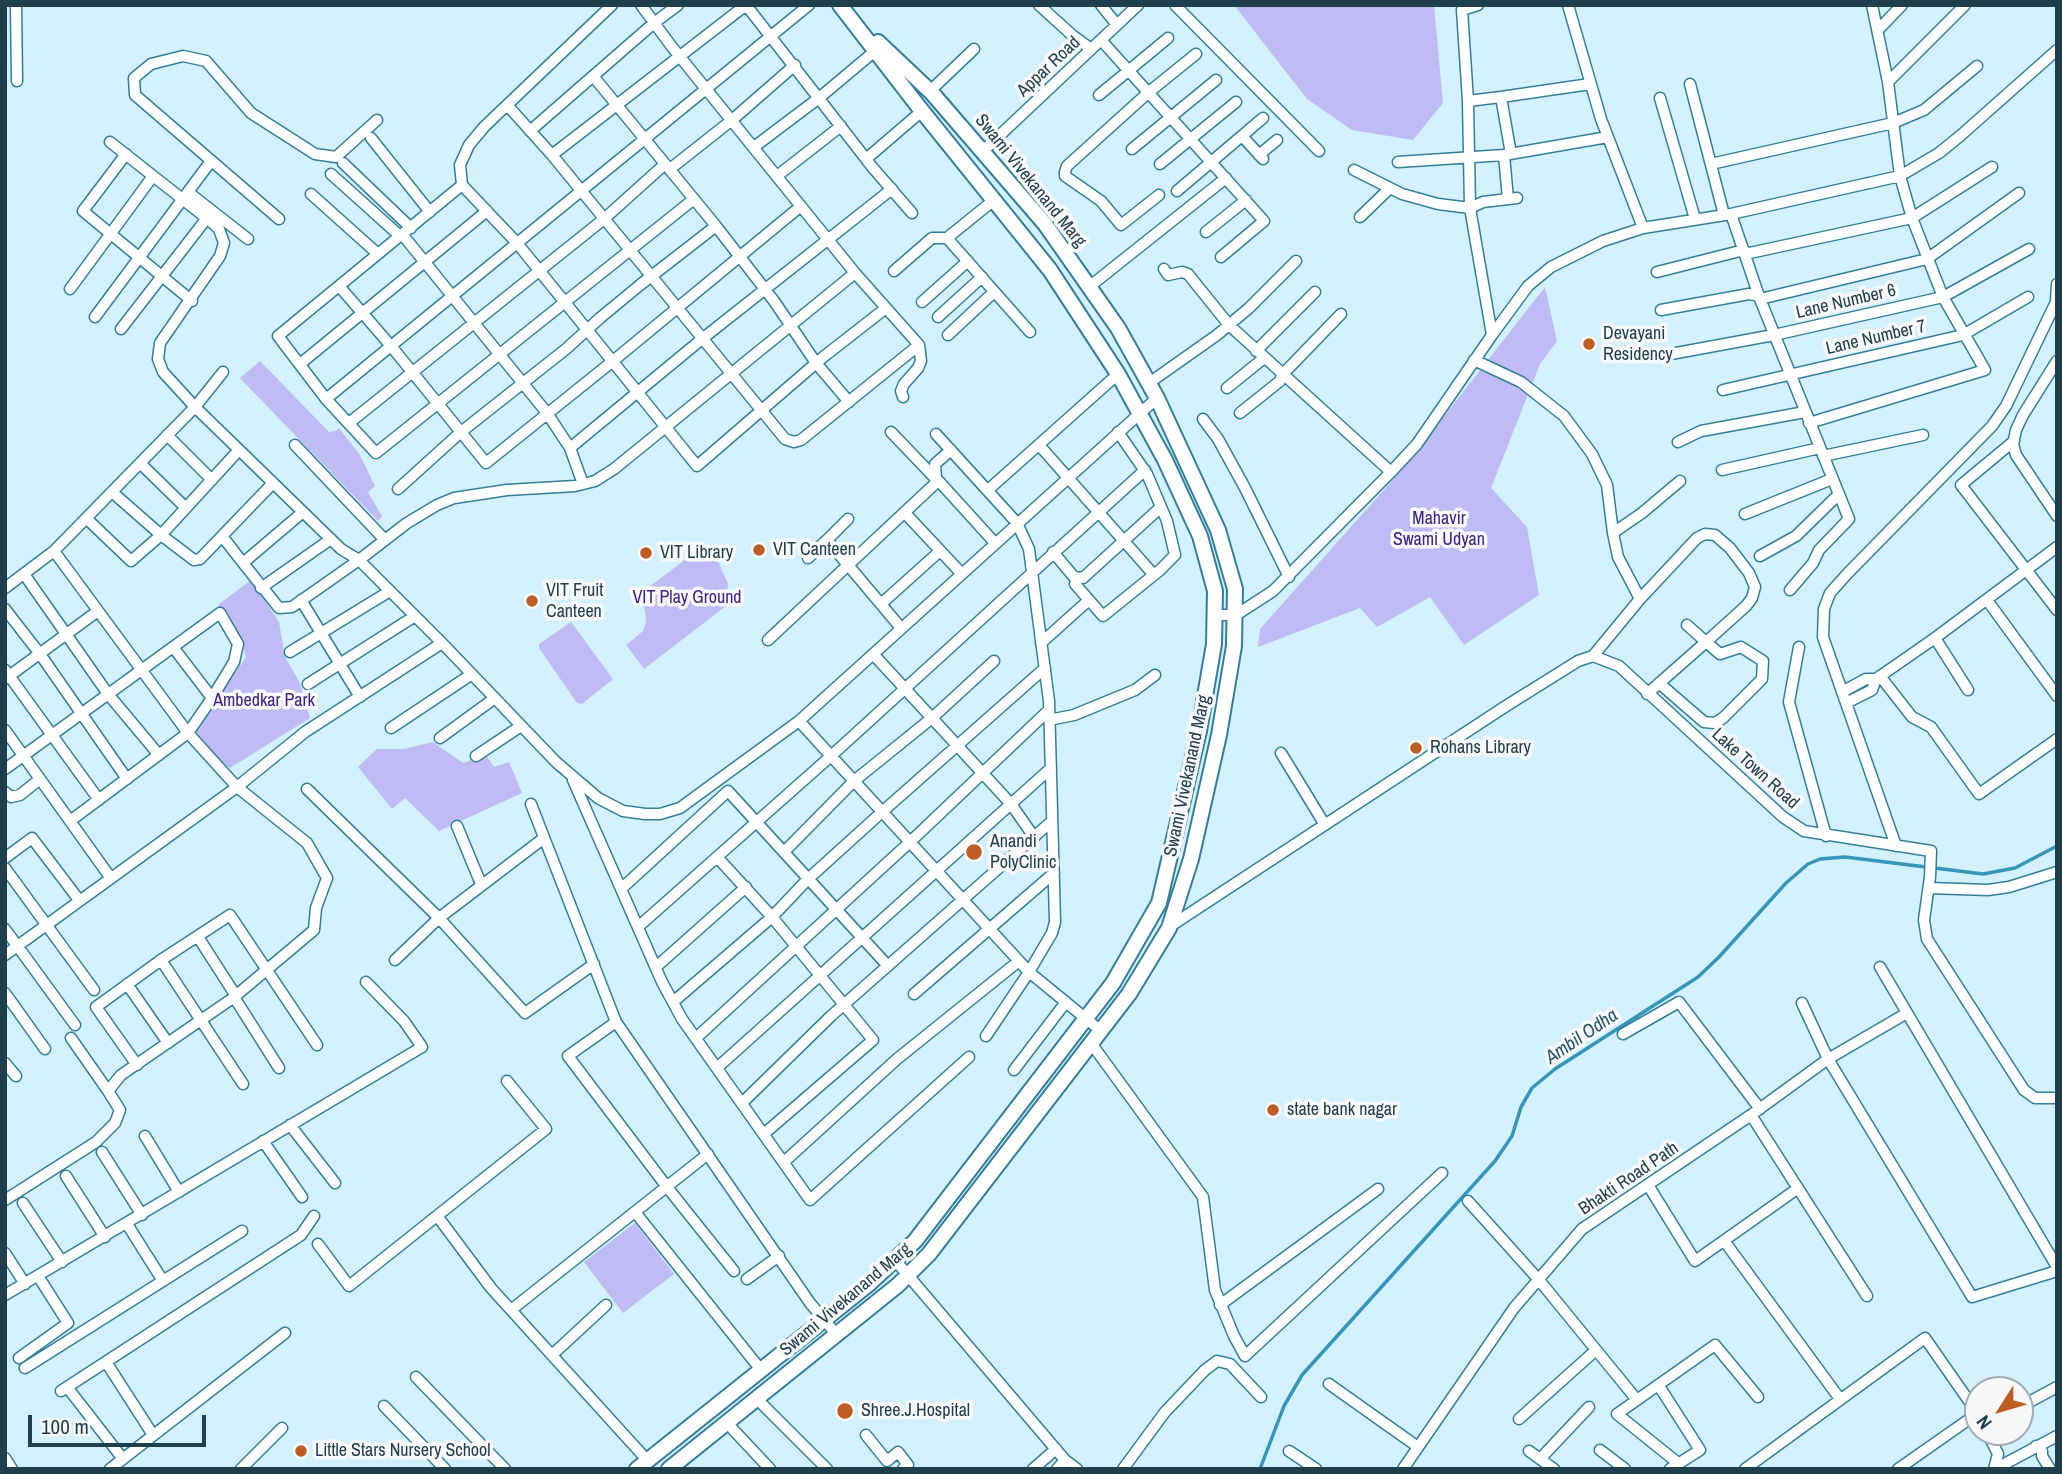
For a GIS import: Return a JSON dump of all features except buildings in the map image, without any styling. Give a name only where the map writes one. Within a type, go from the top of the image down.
[{"type":"main road","name":"Swami Vivekanand Marg","points":[[642,1464],[824,1320],[915,1241],[1113,983],[1159,903],[1199,731],[1214,644],[1215,592],[1199,536],[1140,411],[1050,270],[844,10]]},
{"type":"main road","name":"Swami Vivekanand Marg","points":[[669,1469],[908,1275],[929,1254],[1129,994],[1169,928],[1191,859],[1219,735],[1234,646],[1235,589],[1218,530],[1157,398],[1118,328],[1045,224],[930,91],[844,10]]},
{"type":"street","points":[[16,5],[17,81]]},
{"type":"street","points":[[612,5],[469,145],[460,165],[462,185],[517,243],[697,466],[816,363],[886,308]]},
{"type":"street","points":[[641,5],[828,240],[919,345],[921,361],[904,384],[901,391],[903,397]]},
{"type":"street","points":[[530,131],[678,5]]},
{"type":"street","points":[[552,155],[746,5],[866,159],[912,212]]},
{"type":"street","points":[[326,398],[809,5]]},
{"type":"street","points":[[1040,5],[1091,49]]},
{"type":"street","points":[[1101,5],[1117,25]]},
{"type":"street","name":"Appar Road","points":[[982,152],[1138,5]]},
{"type":"street","points":[[1174,5],[1319,152]]},
{"type":"street","points":[[1478,5],[1462,10],[1468,101],[1470,208],[1492,335]]},
{"type":"street","points":[[1568,5],[1590,84],[1643,228]]},
{"type":"street","points":[[1809,423],[1984,370],[1943,297],[1912,218],[1900,176],[1888,82],[1872,5]]},
{"type":"street","points":[[1878,30],[1902,5]]},
{"type":"street","points":[[1888,82],[1965,5]]},
{"type":"street","points":[[1099,95],[1168,38]]},
{"type":"street","points":[[1101,40],[1264,221],[1221,257]]},
{"type":"street","points":[[930,91],[974,49]]},
{"type":"street","points":[[1214,615],[1236,615],[1259,602],[1289,577],[1391,472],[1417,444],[1528,286],[1550,267],[1603,241],[1643,228],[1728,214],[1900,176],[1940,153],[2057,50]]},
{"type":"street","points":[[754,148],[820,98],[875,51]]},
{"type":"street","points":[[1159,195],[1121,225],[1101,201],[1064,174],[1067,166],[1149,92],[1196,54]]},
{"type":"street","points":[[279,219],[135,95],[134,78],[150,64],[183,56],[206,61],[251,113],[315,154],[336,157],[377,120]]},
{"type":"street","points":[[349,423],[667,167],[732,120],[795,65]]},
{"type":"street","points":[[1711,164],[1893,123],[1924,110],[1977,65]]},
{"type":"street","points":[[593,76],[716,226],[765,289],[816,363],[849,402]]},
{"type":"street","points":[[1132,149],[1216,80]]},
{"type":"street","points":[[1468,101],[1590,84]]},
{"type":"street","points":[[1690,84],[1711,164],[1728,214],[1849,519],[1819,550],[1813,563],[1790,590]]},
{"type":"street","points":[[1354,170],[1390,188],[1438,204],[1470,208],[1483,202],[1513,198],[1501,97]]},
{"type":"street","points":[[1660,98],[1695,219]]},
{"type":"street","points":[[1160,164],[1236,102]]},
{"type":"street","points":[[508,106],[552,155],[785,439],[794,442],[801,440],[919,345]]},
{"type":"street","points":[[866,159],[922,111]]},
{"type":"street","points":[[1177,191],[1263,118]]},
{"type":"street","points":[[777,176],[841,126]]},
{"type":"street","points":[[1242,136],[1261,157],[1277,140]]},
{"type":"street","points":[[1398,162],[1507,154],[1608,137]]},
{"type":"street","points":[[371,138],[430,212]]},
{"type":"street","points":[[110,142],[153,176],[248,239]]},
{"type":"street","points":[[126,154],[83,211],[192,300]]},
{"type":"street","points":[[96,317],[211,161]]},
{"type":"street","points":[[343,163],[404,233],[547,414],[570,448],[583,484]]},
{"type":"street","points":[[1657,272],[1912,218],[1992,167]]},
{"type":"street","points":[[331,174],[404,233]]},
{"type":"street","points":[[70,289],[153,176]]},
{"type":"street","points":[[1089,287],[1226,178]]},
{"type":"street","points":[[462,185],[278,336],[326,398],[376,453],[694,199]]},
{"type":"street","points":[[1360,217],[1390,188]]},
{"type":"street","points":[[570,448],[702,339],[892,190]]},
{"type":"street","points":[[1661,310],[1749,294],[1760,298],[1927,259],[2019,193]]},
{"type":"street","points":[[311,194],[378,254]]},
{"type":"street","points":[[185,195],[219,229],[224,243],[220,256],[192,300],[165,334],[157,352],[163,372],[195,407],[341,550],[359,560],[571,777],[598,798],[623,811],[680,808],[799,721],[1157,398]]},
{"type":"street","points":[[894,271],[932,238],[947,238],[994,200]]},
{"type":"street","points":[[1206,232],[1246,200]]},
{"type":"street","points":[[339,286],[391,345],[486,463],[801,206]]},
{"type":"street","points":[[300,364],[487,211]]},
{"type":"street","points":[[121,329],[206,218]]},
{"type":"street","points":[[398,489],[461,432],[716,226]]},
{"type":"street","points":[[947,238],[1030,332]]},
{"type":"street","name":"Lane Number 6","points":[[1660,356],[1774,335],[1943,297],[2029,249]]},
{"type":"street","points":[[922,302],[968,261]]},
{"type":"street","points":[[1149,383],[1228,325],[1296,261]]},
{"type":"street","points":[[1164,269],[1168,275],[1182,272],[1188,274],[1228,325],[1391,472]]},
{"type":"street","points":[[222,536],[279,608],[292,607],[436,505],[454,498],[595,481],[855,273]]},
{"type":"street","points":[[938,317],[982,277]]},
{"type":"street","points":[[1896,846],[1823,638],[1824,609],[1830,593],[1884,534],[1992,426],[2012,394],[2057,302],[2057,284]]},
{"type":"street","points":[[948,335],[994,292]]},
{"type":"street","points":[[1227,388],[1315,292]]},
{"type":"street","name":"Lane Number 7","points":[[1723,390],[1963,335],[2028,297]]},
{"type":"street","points":[[1240,413],[1280,381],[1282,375],[1341,314]]},
{"type":"street","points":[[1474,360],[1521,382],[1564,416],[1592,454],[1607,485],[1618,557],[1640,599]]},
{"type":"street","points":[[2057,361],[2023,415],[2014,441],[2016,455],[2057,516]]},
{"type":"street","points":[[5,588],[54,551],[195,407],[223,372]]},
{"type":"street","points":[[988,490],[1118,374]]},
{"type":"street","points":[[1678,442],[1701,430],[1805,412]]},
{"type":"street","points":[[1203,419],[1218,439],[1245,488],[1289,577]]},
{"type":"street","points":[[891,432],[995,543]]},
{"type":"street","points":[[1075,584],[1102,616],[1175,555],[1161,507],[1145,470],[1118,432]]},
{"type":"street","points":[[936,434],[1017,523],[1029,549],[1049,715],[1054,929],[986,1036]]},
{"type":"street","points":[[167,435],[212,480]]},
{"type":"street","points":[[1722,470],[1923,435]]},
{"type":"street","points":[[2014,441],[1961,485],[2057,610]]},
{"type":"street","points":[[1039,444],[1154,575]]},
{"type":"street","points":[[295,445],[385,540]]},
{"type":"street","points":[[86,518],[131,561],[161,535],[239,450]]},
{"type":"street","points":[[937,480],[935,464],[951,450]]},
{"type":"street","points":[[140,463],[186,508]]},
{"type":"street","points":[[638,928],[1145,470]]},
{"type":"street","points":[[1745,514],[1832,479]]},
{"type":"street","points":[[768,640],[937,480]]},
{"type":"street","points":[[1613,533],[1680,481]]},
{"type":"street","points":[[112,492],[194,560],[200,559],[273,483]]},
{"type":"street","points":[[1760,556],[1796,536],[1839,494]]},
{"type":"street","points":[[1053,552],[1074,578],[1083,578],[1161,507]]},
{"type":"street","points":[[243,563],[303,512]]},
{"type":"street","points":[[905,513],[961,573]]},
{"type":"street","points":[[808,558],[848,519]]},
{"type":"street","points":[[1169,928],[1578,660],[1593,656],[1640,599],[1697,538],[1705,534],[1715,535],[1730,548],[1749,573],[1755,587],[1752,598],[1647,694]]},
{"type":"street","points":[[261,588],[331,539]]},
{"type":"street","points":[[827,540],[901,628]]},
{"type":"street","points":[[1842,692],[1868,678],[1878,677],[2057,547]]},
{"type":"street","points":[[54,551],[188,733],[237,787],[307,844],[327,878],[316,908],[314,930],[235,996],[121,1075],[108,1091]]},
{"type":"street","points":[[881,604],[940,551]]},
{"type":"street","points":[[24,574],[108,694],[159,755]]},
{"type":"street","points":[[290,652],[390,591]]},
{"type":"street","points":[[301,600],[360,697]]},
{"type":"street","points":[[1041,643],[1089,600]]},
{"type":"street","points":[[1987,600],[2053,682],[2057,696]]},
{"type":"street","points":[[5,608],[127,779]]},
{"type":"street","points":[[98,611],[7,675],[99,800]]},
{"type":"street","points":[[5,769],[220,612],[238,644],[234,662],[188,733],[70,821]]},
{"type":"street","points":[[308,684],[415,616]]},
{"type":"street","points":[[1659,683],[1704,722],[1715,723],[1762,679],[1763,662],[1741,647],[1720,654],[1687,625]]},
{"type":"street","points":[[1935,638],[1968,690]]},
{"type":"street","points":[[5,956],[237,787],[305,732],[442,643]]},
{"type":"street","points":[[173,647],[212,698]]},
{"type":"street","points":[[1799,647],[1789,702],[1826,836]]},
{"type":"street","points":[[873,654],[1011,804],[1034,837]]},
{"type":"street","name":"Lake Town Road","points":[[1593,656],[1619,666],[1783,817],[1804,831],[1931,850],[1929,888]]},
{"type":"street","points":[[784,852],[854,781],[932,718],[993,661]]},
{"type":"street","points":[[673,1002],[772,916],[808,879],[1045,668]]},
{"type":"street","points":[[391,727],[472,674]]},
{"type":"street","points":[[696,1038],[1049,715],[1074,715],[1135,690],[1156,675]]},
{"type":"street","points":[[1846,703],[1872,690],[1878,677]]},
{"type":"street","points":[[1878,677],[1912,717],[1931,727],[1979,794],[2057,739]]},
{"type":"street","points":[[439,738],[495,698]]},
{"type":"street","points":[[799,721],[1029,972],[1101,1031]]},
{"type":"street","points":[[476,755],[521,726]]},
{"type":"street","points":[[5,730],[110,877]]},
{"type":"street","points":[[1281,753],[1325,825]]},
{"type":"street","points":[[718,1067],[1051,768]]},
{"type":"street","points":[[571,777],[673,1002],[810,1199],[969,1058]]},
{"type":"street","points":[[5,792],[11,797],[20,795],[40,779]]},
{"type":"street","points":[[307,789],[439,918],[525,1013],[594,964]]},
{"type":"street","points":[[621,889],[729,791],[888,966]]},
{"type":"street","points":[[531,804],[616,1022],[836,1334]]},
{"type":"street","points":[[744,1102],[844,1005],[1052,821]]},
{"type":"street","points":[[457,826],[481,884]]},
{"type":"street","points":[[5,858],[32,838],[79,901]]},
{"type":"street","points":[[395,960],[439,918],[544,838]]},
{"type":"street","points":[[717,857],[772,916],[873,1040],[765,1133]]},
{"type":"street","points":[[5,868],[94,990]]},
{"type":"street","points":[[2057,872],[2009,887],[1988,890],[1929,888],[1924,920],[1927,939],[2024,1090],[2035,1098],[2057,1098]]},
{"type":"street","points":[[914,994],[1054,873]]},
{"type":"street","points":[[656,967],[746,887]]},
{"type":"street","points":[[137,1065],[96,1007],[230,915],[317,1045]]},
{"type":"street","points":[[5,929],[75,1025]]},
{"type":"street","points":[[198,937],[279,1068]]},
{"type":"street","points":[[161,960],[243,1084]]},
{"type":"street","points":[[784,1162],[897,1059],[1019,961]]},
{"type":"street","points":[[1802,1003],[1828,1059],[1972,1297],[2057,1269],[1880,967]]},
{"type":"street","points":[[5,1295],[422,1047],[404,1021],[366,982]]},
{"type":"street","points":[[127,984],[168,1043]]},
{"type":"street","points":[[5,993],[45,1049]]},
{"type":"street","points":[[1014,1070],[1066,1002]]},
{"type":"street","points":[[1623,1034],[1679,1002],[1755,1112],[1797,1189],[1867,1296]]},
{"type":"street","name":"Bhakti Road Path","points":[[1403,1469],[1514,1308],[1582,1229],[1755,1112],[1828,1059],[1907,1013]]},
{"type":"street","points":[[616,1022],[568,1056],[734,1271]]},
{"type":"street","points":[[5,1200],[96,1142],[115,1123],[120,1110],[71,1038]]},
{"type":"street","points":[[1091,1043],[1203,1198],[1214,1290],[1245,1356],[1442,1173]]},
{"type":"street","points":[[5,1063],[16,1076]]},
{"type":"street","points":[[318,1244],[349,1286],[546,1129],[507,1081]]},
{"type":"street","points":[[290,1125],[335,1183]]},
{"type":"street","points":[[145,1136],[179,1192]]},
{"type":"street","points":[[263,1141],[302,1197]]},
{"type":"street","points":[[102,1152],[142,1215]]},
{"type":"street","points":[[511,1310],[708,1154]]},
{"type":"street","points":[[66,1176],[105,1237]]},
{"type":"street","points":[[1648,1185],[1695,1261],[1797,1189]]},
{"type":"street","points":[[1220,1305],[1378,1189]]},
{"type":"street","points":[[1468,1201],[1539,1280],[1637,1401]]},
{"type":"street","points":[[23,1203],[62,1262]]},
{"type":"street","points":[[635,1212],[761,1370]]},
{"type":"street","points":[[123,1459],[64,1389],[301,1235],[314,1216]]},
{"type":"street","points":[[438,1217],[491,1288],[552,1355],[642,1464]]},
{"type":"street","points":[[127,1224],[163,1281]]},
{"type":"street","points":[[25,1368],[242,1231]]},
{"type":"street","points":[[1725,1242],[1840,1399]]},
{"type":"street","points":[[5,1253],[25,1284]]},
{"type":"street","points":[[747,1279],[779,1256]]},
{"type":"street","points":[[895,1260],[1065,1460],[1077,1469]]},
{"type":"street","points":[[19,1358],[68,1323],[38,1276]]},
{"type":"street","points":[[552,1355],[606,1305]]},
{"type":"street","points":[[110,1469],[285,1333]]},
{"type":"street","points":[[1745,1469],[1925,1338],[1964,1394]]},
{"type":"street","points":[[1659,1386],[1700,1450],[1674,1466],[1618,1414],[1715,1345],[1758,1397]]},
{"type":"street","points":[[1519,1419],[1596,1350]]},
{"type":"street","points":[[1123,1469],[1165,1412],[1217,1361],[1230,1364],[1261,1397]]},
{"type":"street","points":[[106,1362],[153,1435]]},
{"type":"street","points":[[416,1377],[505,1469]]},
{"type":"street","points":[[1329,1384],[1419,1447]]},
{"type":"street","points":[[2034,1399],[2057,1387]]},
{"type":"street","points":[[757,1399],[827,1469]]},
{"type":"street","points":[[384,1406],[445,1469]]},
{"type":"street","points":[[1540,1459],[1589,1407]]},
{"type":"street","points":[[727,1423],[771,1469]]},
{"type":"street","points":[[1898,1469],[1964,1424]]},
{"type":"street","points":[[241,1469],[282,1428]]},
{"type":"street","points":[[866,1435],[887,1461],[898,1452],[908,1465],[903,1469]]},
{"type":"street","points":[[1995,1469],[2057,1436]]},
{"type":"street","points":[[2037,1448],[2057,1442]]},
{"type":"street","points":[[1994,1446],[1998,1454],[1995,1469]]},
{"type":"street","points":[[2037,1448],[2047,1469]]},
{"type":"street","points":[[1033,1469],[1056,1449]]},
{"type":"street","points":[[1600,1450],[1625,1469]]},
{"type":"street","points":[[1289,1451],[1316,1469]]},
{"type":"street","points":[[1529,1451],[1554,1469]]},
{"type":"street","points":[[5,1458],[12,1469]]},
{"type":"street","points":[[1056,1469],[1065,1460]]},
{"type":"green space","points":[[1234,5],[1434,5],[1443,103],[1413,140],[1352,130],[1307,99]]},
{"type":"green space","name":"Mahavir Swami Udyan","points":[[1545,287],[1557,341],[1540,364],[1491,488],[1527,527],[1539,595],[1464,645],[1430,597],[1377,627],[1360,608],[1258,647],[1260,629],[1406,465]]},
{"type":"green space","points":[[260,361],[329,432],[339,428],[360,455],[375,486],[368,492],[382,516],[378,521],[240,378]]},
{"type":"green space","name":"VIT Play Ground","points":[[703,546],[719,563],[728,584],[726,606],[644,669],[626,645],[643,631],[646,622],[640,594]]},
{"type":"green space","name":"Ambedkar Park","points":[[251,580],[279,622],[285,657],[300,683],[310,718],[230,768],[214,758],[196,735],[246,657],[241,636],[218,605]]},
{"type":"green space","points":[[571,622],[613,679],[582,704],[577,703],[539,648],[539,644]]},
{"type":"green space","points":[[433,742],[463,763],[486,755],[494,767],[509,762],[522,793],[439,831],[405,798],[392,809],[358,767],[377,749],[404,749]]},
{"type":"green space","points":[[635,1223],[674,1274],[623,1313],[584,1262]]},
{"type":"waterway","name":"Ambil Odha","points":[[1260,1469],[1284,1406],[1302,1375],[1495,1161],[1512,1136],[1521,1107],[1532,1088],[1555,1069],[1698,977],[1786,883],[1808,864],[1820,859],[1845,857],[1983,874],[2015,868],[2057,846]]},
{"type":"place","name":"Devayani Residency","points":[[1589,344]]},
{"type":"place","name":"VIT Canteen","points":[[759,550]]},
{"type":"place","name":"VIT Library","points":[[646,553]]},
{"type":"place","name":"VIT Fruit Canteen","points":[[532,601]]},
{"type":"place","name":"Rohans Library","points":[[1416,748]]},
{"type":"place","name":"Anandi PolyClinic","points":[[974,852]]},
{"type":"place","name":"state bank nagar","points":[[1273,1110]]},
{"type":"place","name":"Shree.J.Hospital","points":[[845,1411]]},
{"type":"place","name":"Little Stars Nursery School","points":[[301,1451]]}]
